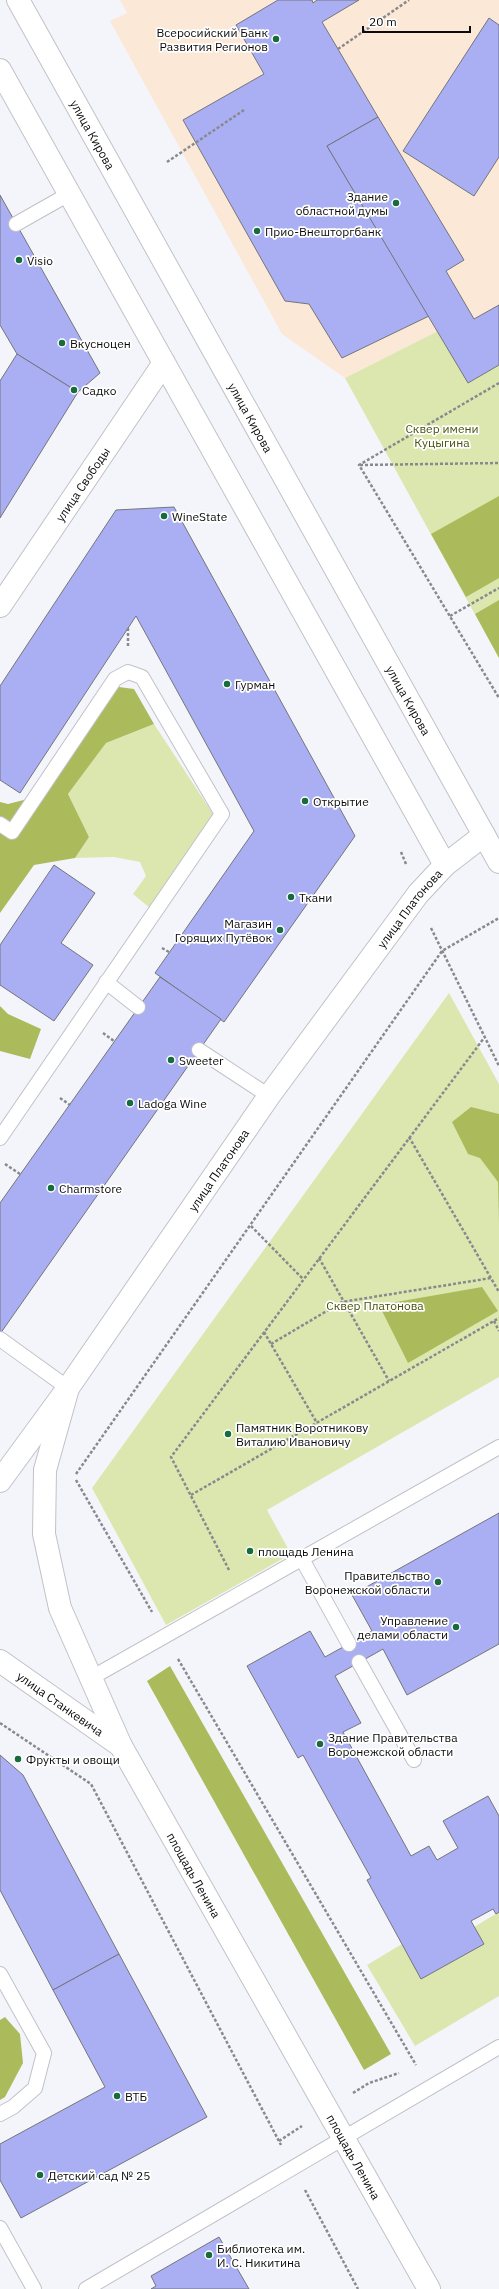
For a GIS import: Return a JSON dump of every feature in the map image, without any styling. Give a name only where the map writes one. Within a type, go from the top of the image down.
[{"type":"main road","name":"улица Кирова","points":[[18,0],[484,835]]},
{"type":"main road","points":[[0,70],[445,865],[484,835],[499,862]]},
{"type":"main road","name":"улица Свободы","points":[[0,606],[164,363]]},
{"type":"main road","name":"улица Платонова","points":[[0,1481],[68,1388],[269,1096],[418,894],[445,865]]},
{"type":"main road","name":"площадь Ленина","points":[[68,1388],[45,1470],[44,1534],[60,1608],[121,1746],[429,2289]]},
{"type":"main road","name":"улица Станкевича","points":[[0,1661],[121,1746]]},
{"type":"lane","points":[[16,224],[69,194]]},
{"type":"lane","points":[[0,824],[12,832],[115,679],[128,672],[142,677],[222,814],[0,1138]]},
{"type":"lane","points":[[106,982],[138,1007]]},
{"type":"lane","points":[[199,1050],[269,1096]]},
{"type":"lane","points":[[0,1339],[68,1388]]},
{"type":"lane","points":[[91,1678],[499,1447]]},
{"type":"lane","points":[[302,1559],[349,1644]]},
{"type":"lane","points":[[359,1662],[414,1760]]},
{"type":"lane","points":[[0,1974],[44,2053],[34,2088],[13,2107],[0,2114]]},
{"type":"lane","points":[[86,2289],[499,2047]]},
{"type":"lane","points":[[0,2228],[34,2289]]},
{"type":"path","points":[[338,49],[409,0]]},
{"type":"path","points":[[167,162],[244,110]]},
{"type":"path","points":[[359,465],[499,383]]},
{"type":"path","points":[[359,465],[499,463]]},
{"type":"path","points":[[359,465],[499,698]]},
{"type":"path","points":[[450,616],[499,588]]},
{"type":"path","points":[[424,2064],[417,2068],[74,1477],[442,951],[499,918]]},
{"type":"path","points":[[442,951],[499,1066]]},
{"type":"path","points":[[242,1593],[171,1457],[484,1038]]},
{"type":"path","points":[[409,1137],[499,1292]]},
{"type":"path","points":[[0,1161],[20,1174]]},
{"type":"path","points":[[251,1226],[304,1279]]},
{"type":"path","points":[[319,1258],[342,1302],[389,1382]]},
{"type":"path","points":[[271,1344],[342,1302],[490,1278]]},
{"type":"path","points":[[191,1495],[499,1318]]},
{"type":"path","points":[[494,1321],[499,1331]]},
{"type":"path","points":[[264,1332],[317,1423]]},
{"type":"path","points":[[0,1722],[91,1784],[358,2289]]},
{"type":"shaded area","points":[[120,0],[499,0],[499,365],[468,383],[438,331],[345,378],[282,334],[110,21],[127,13]]},
{"type":"green space","name":"Сквер имени Куцыгина","points":[[438,331],[468,383],[499,365],[499,658],[345,378]]},
{"type":"green space","points":[[499,496],[499,578],[466,597],[431,534]]},
{"type":"green space","points":[[499,600],[499,658],[475,614]]},
{"type":"green space","points":[[119,687],[134,689],[154,724],[106,743],[68,794],[89,837],[75,858],[34,865],[0,913],[0,802],[8,804],[43,795]]},
{"type":"green space","points":[[154,724],[213,814],[150,908],[133,894],[146,876],[140,862],[114,857],[75,858],[89,837],[68,794],[106,743]]},
{"type":"green space","name":"Сквер Платонова","points":[[449,993],[499,1084],[499,1377],[267,1510],[291,1554],[166,1625],[92,1488]]},
{"type":"green space","points":[[0,1006],[8,1014],[41,1029],[30,1059],[0,1051]]},
{"type":"green space","points":[[471,1107],[499,1114],[499,1223],[498,1182],[480,1158],[468,1154],[452,1122]]},
{"type":"green space","points":[[482,1287],[498,1311],[408,1363],[379,1305]]},
{"type":"green space","points":[[170,1666],[391,2054],[364,2070],[147,1681]]},
{"type":"green space","points":[[499,1912],[499,1996],[415,2046],[367,1965],[402,1944],[484,1944],[474,1927]]},
{"type":"green space","points":[[5,2017],[20,2034],[23,2063],[5,2097],[0,2100],[0,2020]]},
{"type":"building","points":[[278,0],[312,0],[313,3],[317,0],[359,0],[322,22],[378,117],[327,146],[429,316],[342,358],[309,304],[285,301],[183,120],[264,74],[236,25]]},
{"type":"building","points":[[489,18],[499,25],[499,157],[474,196],[403,151]]},
{"type":"building","name":"Здание областной думы","points":[[378,117],[464,260],[446,271],[474,319],[499,305],[499,365],[468,383],[327,146]]},
{"type":"building","points":[[0,195],[100,373],[78,392],[17,354],[0,325]]},
{"type":"building","points":[[17,354],[78,392],[0,518],[0,381]]},
{"type":"building","points":[[174,507],[355,836],[224,1022],[155,973],[254,831],[136,616],[20,793],[0,780],[0,686],[116,510]]},
{"type":"building","points":[[54,865],[95,893],[61,943],[93,965],[54,1021],[0,985],[0,945]]},
{"type":"building","points":[[160,977],[221,1019],[0,1334],[0,1203]]},
{"type":"building","name":"Здание Правительства Воронежской области","points":[[499,1513],[499,1644],[407,1695],[383,1649],[335,1676],[361,1723],[343,1732],[411,1856],[429,1846],[437,1860],[458,1848],[443,1821],[488,1796],[499,1816],[499,1912],[496,1914],[493,1909],[471,1921],[484,1944],[421,1979],[367,1880],[371,1878],[303,1755],[298,1758],[247,1666],[310,1631],[325,1657],[372,1631],[352,1595]]},
{"type":"building","points":[[0,1755],[23,1775],[119,1954],[53,1990],[0,1890]]},
{"type":"building","points":[[119,1954],[207,2117],[21,2218],[0,2180],[0,2144],[105,2087],[53,1990]]},
{"type":"building","name":"Библиотека им. И. С. Никитина","points":[[219,2237],[249,2289],[151,2289],[156,2286],[151,2276]]},
{"type":"place","name":"Всеросийский Банк Развития Регионов","points":[[276,39]]},
{"type":"place","name":"Здание областной думы","points":[[396,203]]},
{"type":"place","name":"Прио-Внешторгбанк","points":[[257,231]]},
{"type":"place","name":"Visio","points":[[19,260]]},
{"type":"place","name":"Вкусноцен","points":[[62,343]]},
{"type":"place","name":"Садко","points":[[74,390]]},
{"type":"place","name":"WineState","points":[[164,516]]},
{"type":"place","name":"Гурман","points":[[227,684]]},
{"type":"place","name":"Открытие","points":[[305,801]]},
{"type":"place","name":"Ткани","points":[[291,897]]},
{"type":"place","name":"Магазин Горящих Путёвок","points":[[280,930]]},
{"type":"place","name":"Sweeter","points":[[171,1060]]},
{"type":"place","name":"Ladoga Wine","points":[[130,1103]]},
{"type":"place","name":"Charmstore","points":[[51,1188]]},
{"type":"place","name":"Памятник Воротникову Виталию Ивановичу","points":[[228,1434]]},
{"type":"place","name":"площадь Ленина","points":[[250,1551]]},
{"type":"place","name":"Правительство Воронежской области","points":[[438,1582]]},
{"type":"place","name":"Управление делами области","points":[[456,1627]]},
{"type":"place","name":"Здание Правительства Воронежской области","points":[[320,1744]]},
{"type":"place","name":"Фрукты и овощи","points":[[18,1759]]},
{"type":"place","name":"ВТБ","points":[[117,2096]]},
{"type":"place","name":"Детский сад № 25","points":[[40,2175]]},
{"type":"place","name":"Библиотека им. И. С. Никитина","points":[[209,2255]]}]
